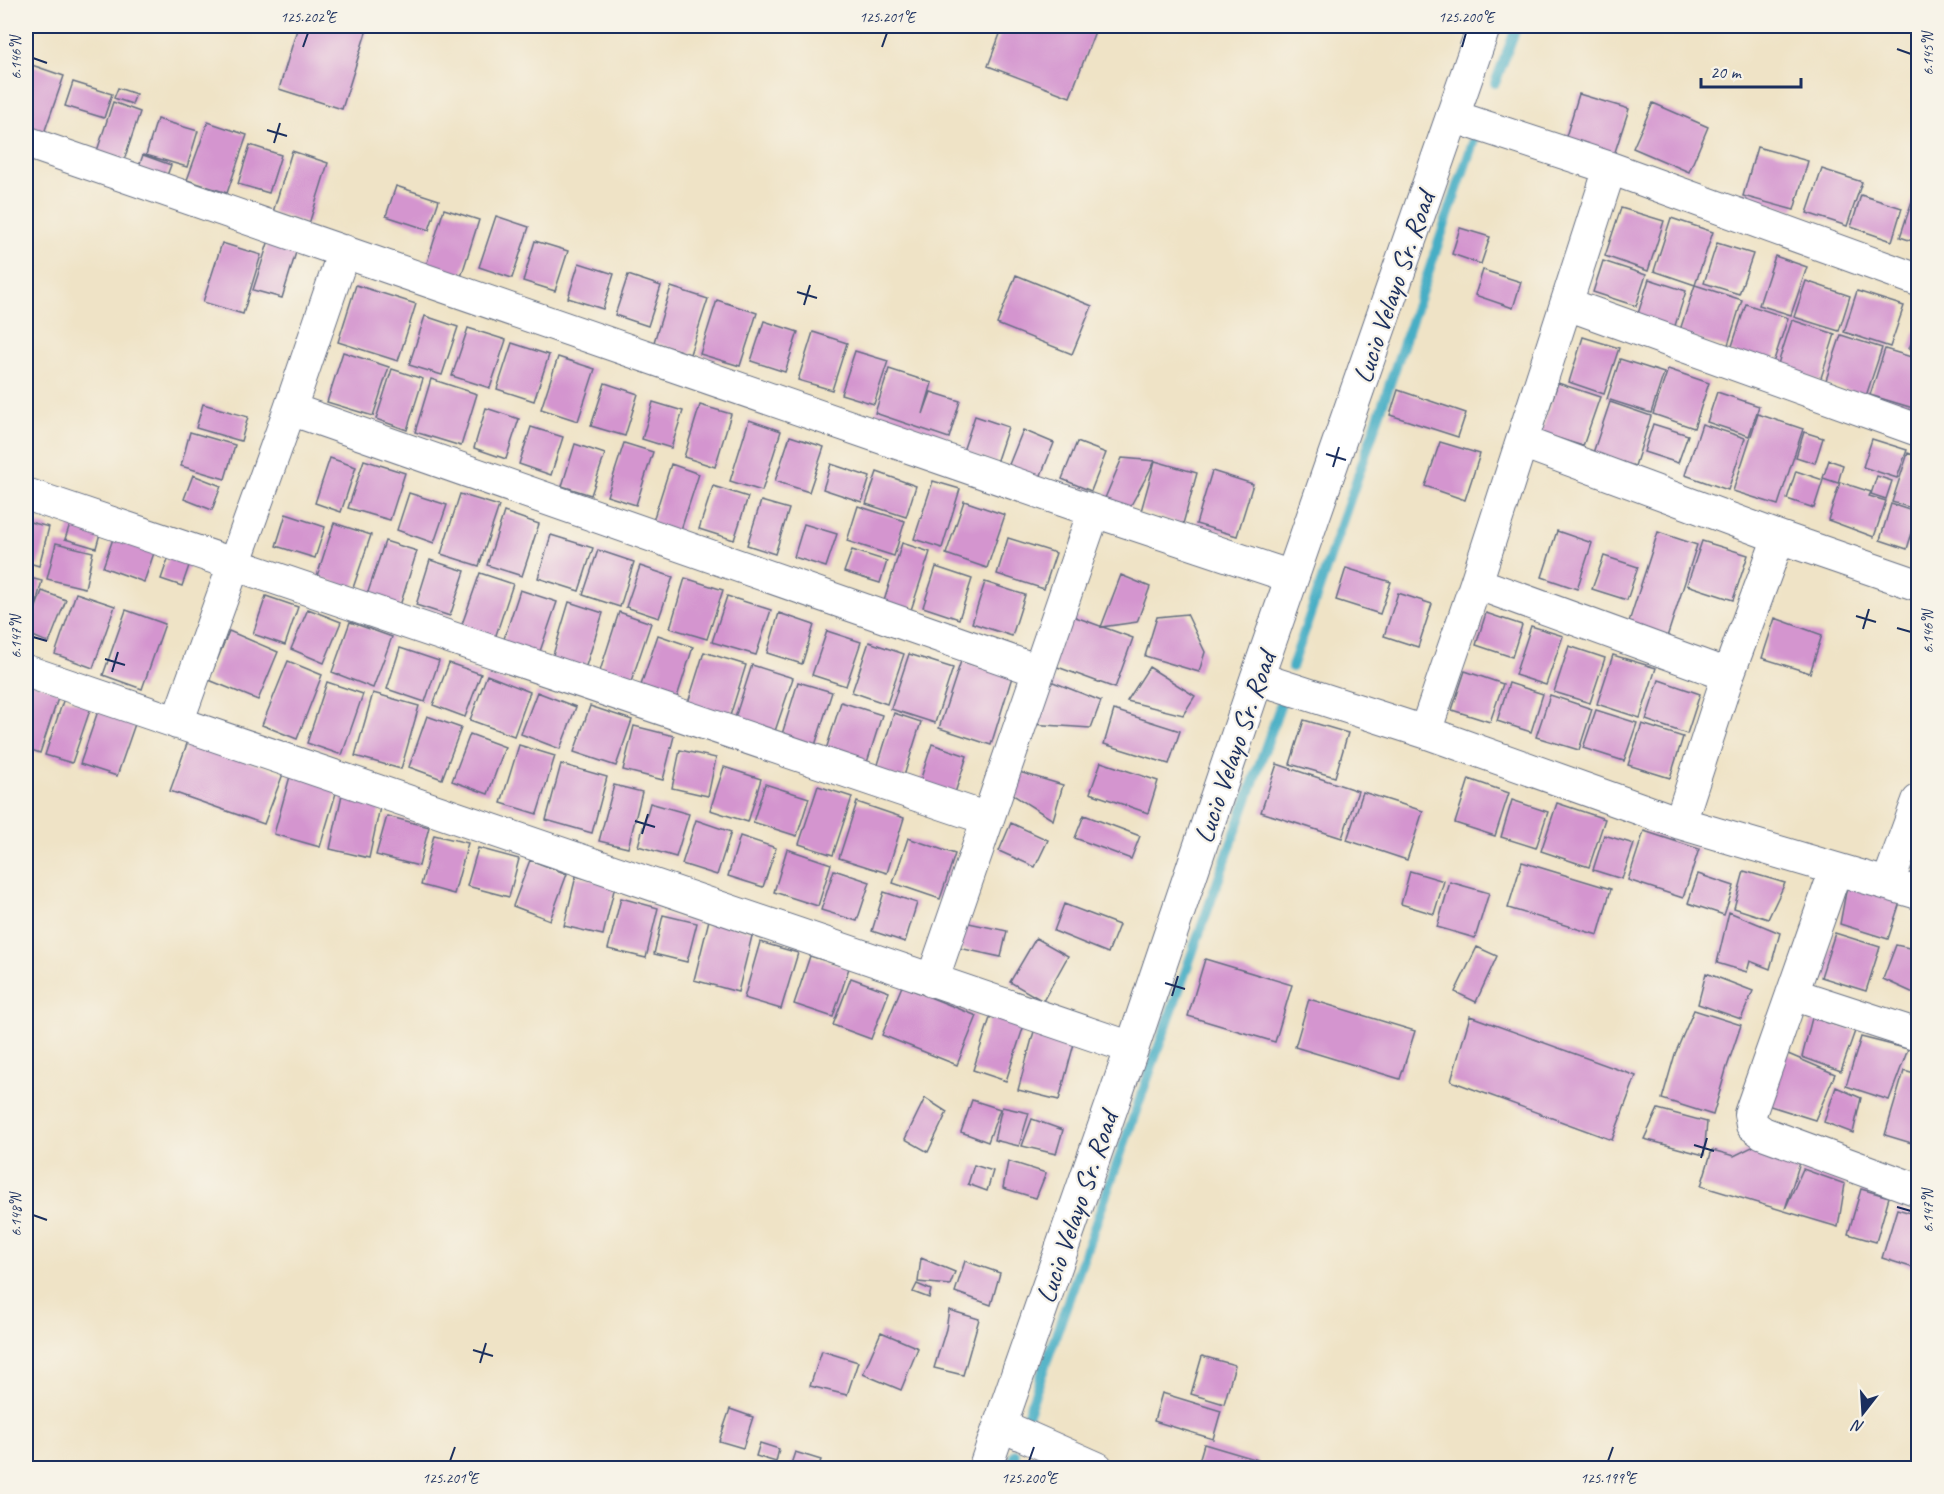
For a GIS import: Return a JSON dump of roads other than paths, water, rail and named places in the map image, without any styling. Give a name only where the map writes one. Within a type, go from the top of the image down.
[{"type":"main road","name":"Lucio Velayo Sr. Road","points":[[985,1468],[1132,1048],[1292,577],[1468,121],[1484,26]]},
{"type":"street","points":[[1468,121],[1610,168],[1918,280]]},
{"type":"street","points":[[26,142],[1094,511],[1292,577]]},
{"type":"street","points":[[1425,732],[1476,583],[1610,168]]},
{"type":"street","points":[[177,723],[344,251]]},
{"type":"street","points":[[1567,304],[1918,430]]},
{"type":"street","points":[[290,409],[1039,671]]},
{"type":"street","points":[[1521,442],[1779,537],[1918,585]]},
{"type":"street","points":[[26,494],[988,819]]},
{"type":"street","points":[[932,981],[1094,511]]},
{"type":"street","points":[[1680,823],[1728,675],[1779,537]]},
{"type":"street","points":[[1476,583],[1728,675]]},
{"type":"street","points":[[26,671],[1132,1048]]},
{"type":"street","points":[[1257,678],[1425,732],[1680,823],[1918,893]]},
{"type":"street","points":[[1888,883],[1918,801]]},
{"type":"street","points":[[1836,869],[1750,1114],[1752,1125],[1762,1133],[1918,1190]]},
{"type":"street","points":[[1792,994],[1918,1035]]},
{"type":"street","points":[[1000,1425],[1097,1468]]},
{"type":"waterway","points":[[1495,83],[1517,26]]},
{"type":"waterway","points":[[1292,667],[1475,137]]},
{"type":"waterway","points":[[1027,1416],[1281,704]]},
{"type":"waterway","points":[[1010,1468],[1015,1454]]}]
